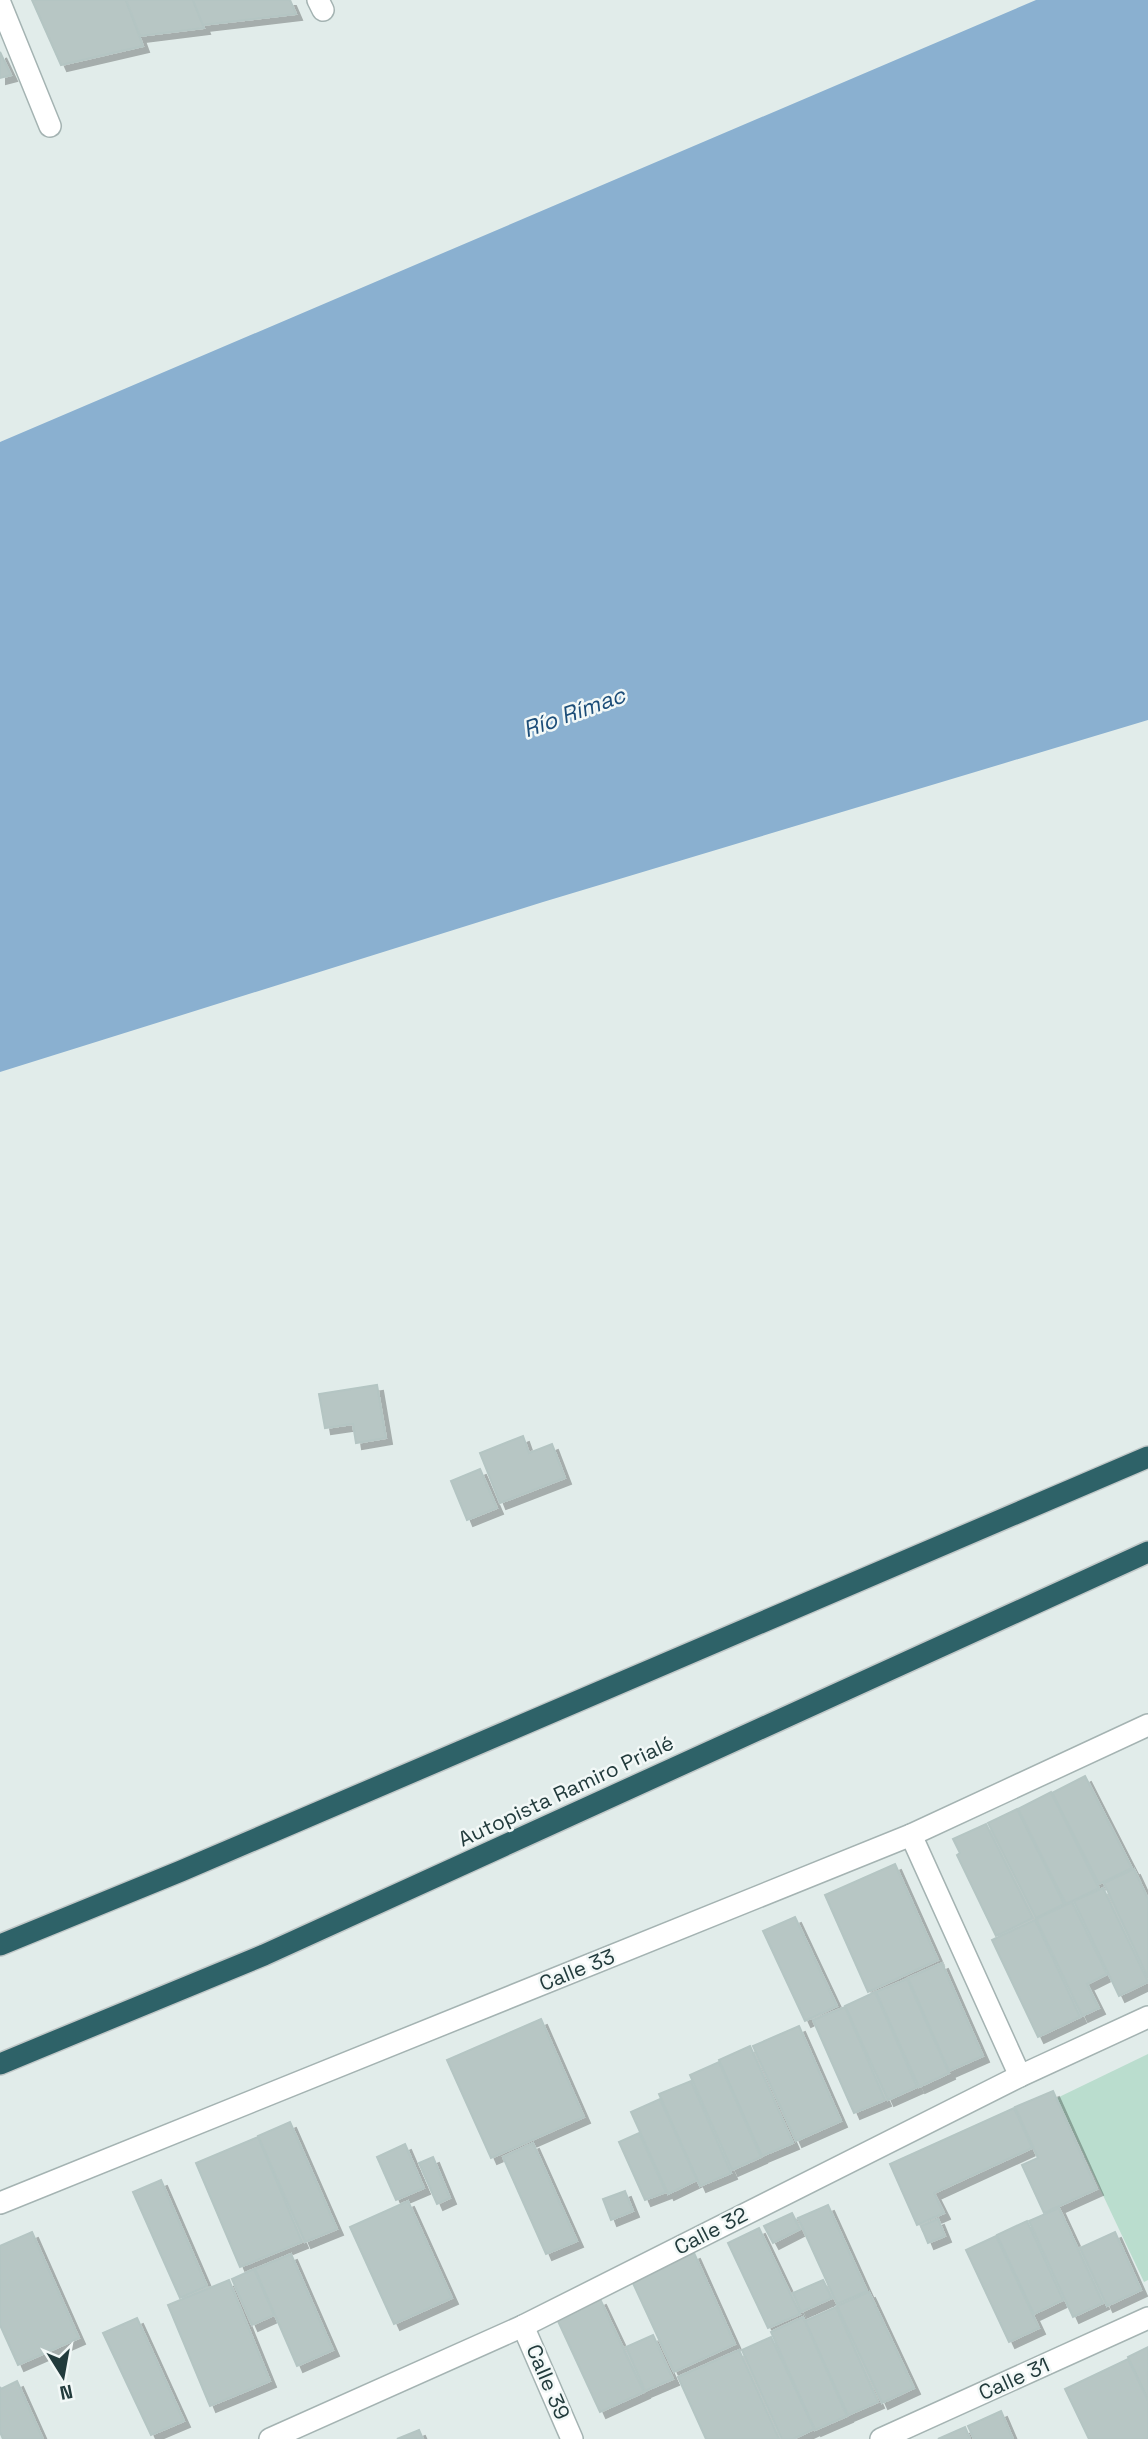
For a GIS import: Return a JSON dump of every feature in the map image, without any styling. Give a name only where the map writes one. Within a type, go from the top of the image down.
[{"type":"highway","points":[[0,1945],[194,1866],[1148,1457]]},
{"type":"highway","name":"Autopista Ramiro Prialé","points":[[0,2064],[264,1955],[1148,1552]]},
{"type":"street","points":[[0,3],[50,127]]},
{"type":"street","name":"Calle 33","points":[[0,2203],[911,1835],[1148,1725]]},
{"type":"street","points":[[911,1835],[1020,2076]]},
{"type":"street","name":"Calle 32","points":[[270,2439],[523,2326],[1020,2076],[1148,2017]]},
{"type":"street","name":"Calle 31","points":[[881,2439],[1148,2318]]},
{"type":"street","name":"Calle 39","points":[[523,2326],[572,2439]]},
{"type":"green space","points":[[1148,2054],[1148,2280],[1144,2282],[1057,2098]]},
{"type":"water","name":"Río Rímac","points":[[1036,0],[1148,0],[1148,720],[543,902],[0,1072],[0,442]]},
{"type":"building","points":[[32,0],[126,0],[143,46],[61,65]]},
{"type":"building","points":[[126,0],[193,0],[204,28],[140,36]]},
{"type":"building","points":[[193,0],[290,0],[296,14],[203,25]]},
{"type":"building","points":[[0,52],[11,75],[0,78]]},
{"type":"building","points":[[377,1385],[386,1438],[356,1443],[353,1424],[325,1428],[319,1394]]},
{"type":"building","points":[[523,1436],[529,1453],[552,1444],[565,1478],[500,1503],[480,1453]]},
{"type":"building","points":[[480,1469],[497,1508],[467,1520],[451,1481]]},
{"type":"building","points":[[1085,1776],[1132,1868],[1099,1884],[1052,1793]]},
{"type":"building","points":[[1051,1792],[1099,1888],[1066,1904],[1018,1809]]},
{"type":"building","points":[[1017,1809],[1064,1904],[1036,1918],[988,1823]]},
{"type":"building","points":[[986,1824],[1033,1918],[996,1936],[957,1855],[960,1853],[953,1839]]},
{"type":"building","points":[[895,1864],[938,1960],[868,1992],[825,1895]]},
{"type":"building","points":[[1134,1869],[1148,1899],[1148,1978],[1104,1883]]},
{"type":"building","points":[[1103,1888],[1148,1982],[1119,1996],[1074,1901]]},
{"type":"building","points":[[1072,1902],[1107,1974],[1087,1984],[1099,2008],[1082,2016],[1036,1919]]},
{"type":"building","points":[[795,1917],[837,2006],[805,2021],[763,1931]]},
{"type":"building","points":[[1035,1920],[1080,2017],[1038,2037],[992,1940]]},
{"type":"building","points":[[942,1963],[983,2056],[949,2071],[908,1978]]},
{"type":"building","points":[[907,1979],[949,2073],[919,2087],[876,1992]]},
{"type":"building","points":[[875,1992],[917,2087],[888,2100],[845,2006]]},
{"type":"building","points":[[845,2007],[885,2100],[854,2113],[813,2020]]},
{"type":"building","points":[[541,2019],[584,2117],[491,2158],[447,2060]]},
{"type":"building","points":[[799,2026],[841,2121],[796,2141],[753,2046]]},
{"type":"building","points":[[750,2046],[793,2143],[762,2156],[719,2060]]},
{"type":"building","points":[[719,2062],[761,2157],[732,2170],[690,2075]]},
{"type":"building","points":[[691,2081],[731,2173],[700,2186],[659,2094]]},
{"type":"building","points":[[1053,2091],[1097,2189],[1044,2213],[1022,2165],[1038,2158],[1015,2107]]},
{"type":"building","points":[[660,2099],[697,2180],[668,2194],[631,2112]]},
{"type":"building","points":[[1014,2108],[1032,2148],[934,2193],[944,2213],[917,2225],[890,2164]]},
{"type":"building","points":[[290,2122],[337,2229],[305,2242],[258,2136]]},
{"type":"building","points":[[639,2133],[666,2192],[645,2200],[619,2142]]},
{"type":"building","points":[[258,2137],[302,2242],[240,2267],[196,2163]]},
{"type":"building","points":[[533,2143],[577,2241],[546,2254],[503,2157]]},
{"type":"building","points":[[405,2144],[424,2188],[396,2200],[377,2157]]},
{"type":"building","points":[[433,2157],[450,2198],[437,2204],[419,2163]]},
{"type":"building","points":[[161,2180],[207,2286],[180,2298],[133,2192]]},
{"type":"building","points":[[625,2191],[633,2211],[611,2220],[603,2199]]},
{"type":"building","points":[[408,2201],[452,2298],[394,2324],[350,2227]]},
{"type":"building","points":[[828,2205],[867,2291],[837,2304],[798,2218]]},
{"type":"building","points":[[1059,2208],[1103,2303],[1073,2317],[1029,2221]]},
{"type":"building","points":[[792,2213],[800,2229],[773,2243],[764,2226]]},
{"type":"building","points":[[938,2219],[945,2236],[928,2243],[921,2226]]},
{"type":"building","points":[[1027,2221],[1063,2300],[1034,2314],[997,2235]]},
{"type":"building","points":[[759,2228],[800,2314],[768,2328],[728,2243]]},
{"type":"building","points":[[32,2232],[79,2338],[18,2365],[0,2325],[0,2246]]},
{"type":"building","points":[[1115,2232],[1141,2290],[1107,2306],[1080,2248]]},
{"type":"building","points":[[996,2236],[1039,2328],[1009,2342],[966,2250]]},
{"type":"building","points":[[694,2253],[735,2344],[674,2372],[632,2281]]},
{"type":"building","points":[[291,2254],[333,2350],[297,2366],[255,2269]]},
{"type":"building","points":[[254,2269],[274,2315],[252,2325],[232,2279]]},
{"type":"building","points":[[229,2280],[270,2381],[210,2406],[168,2305]]},
{"type":"building","points":[[823,2280],[832,2298],[801,2312],[793,2293]]},
{"type":"building","points":[[869,2292],[914,2388],[882,2403],[837,2306]]},
{"type":"building","points":[[600,2299],[644,2392],[600,2412],[557,2319]]},
{"type":"building","points":[[836,2307],[878,2402],[848,2415],[805,2321]]},
{"type":"building","points":[[803,2317],[847,2416],[815,2430],[771,2332]]},
{"type":"building","points":[[137,2318],[184,2421],[151,2435],[103,2333]]},
{"type":"building","points":[[653,2335],[673,2379],[645,2391],[626,2347]]},
{"type":"building","points":[[771,2337],[814,2429],[793,2439],[782,2439],[742,2350]]},
{"type":"building","points":[[1148,2347],[1148,2399],[1128,2357]]},
{"type":"building","points":[[739,2350],[779,2439],[706,2439],[678,2377]]},
{"type":"building","points":[[1128,2359],[1148,2401],[1148,2439],[1089,2439],[1065,2389]]},
{"type":"building","points":[[17,2381],[43,2439],[3,2439],[0,2432],[0,2387],[1,2389]]},
{"type":"building","points":[[1001,2411],[1013,2439],[974,2439],[968,2426]]},
{"type":"building","points":[[965,2427],[970,2439],[938,2439]]},
{"type":"building","points":[[419,2430],[423,2439],[397,2439]]}]
